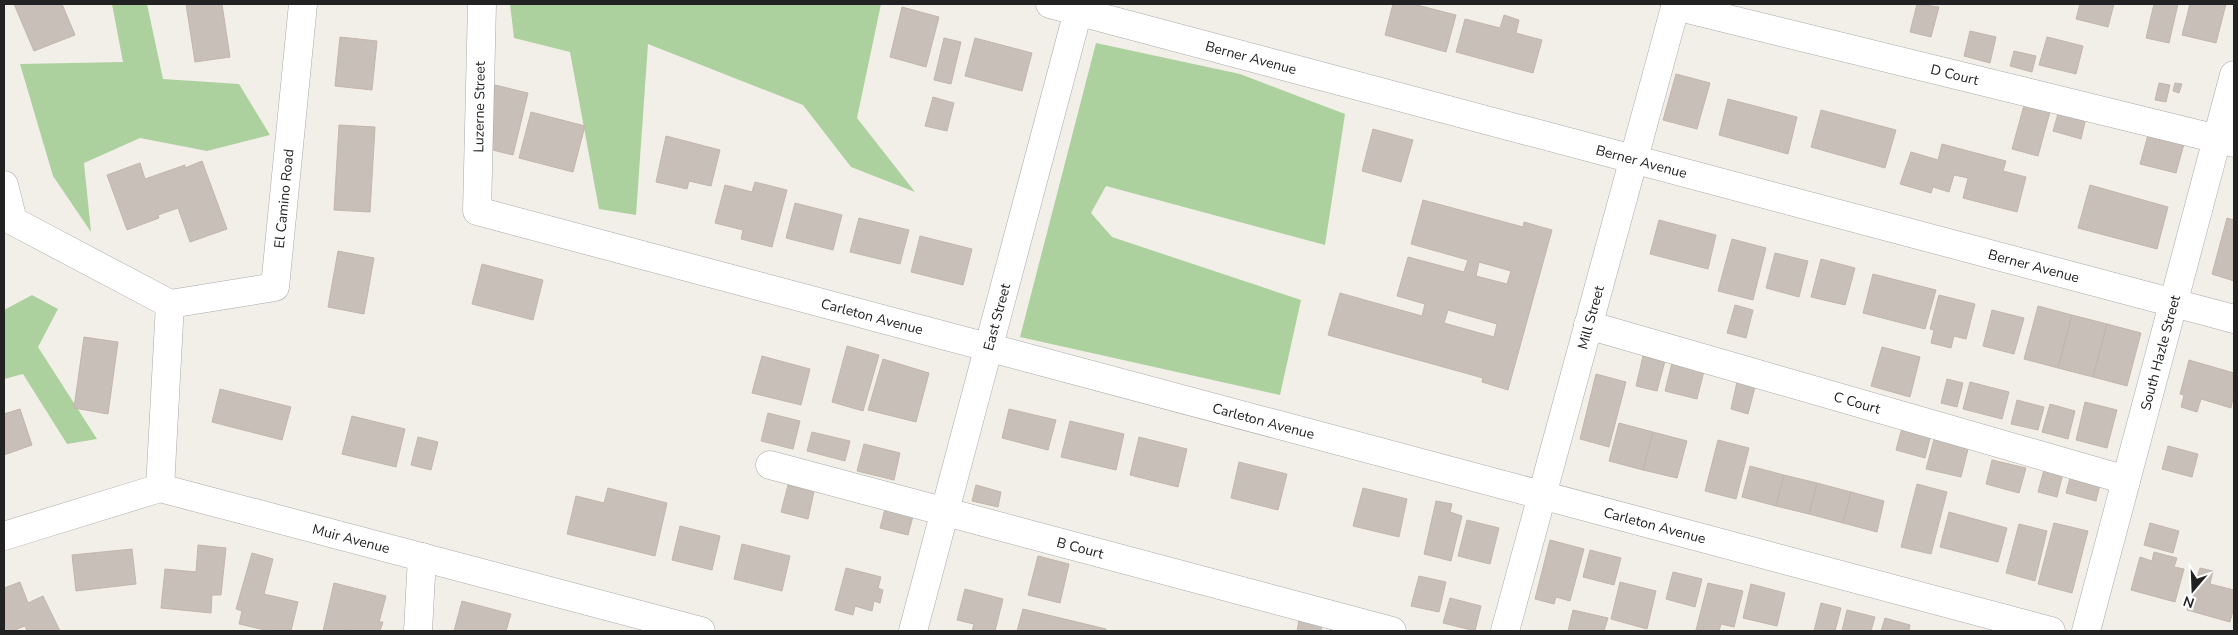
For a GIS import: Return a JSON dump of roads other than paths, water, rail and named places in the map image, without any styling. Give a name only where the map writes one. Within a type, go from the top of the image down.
[{"type":"street","name":"El Camino Road","points":[[170,304],[275,287],[303,4]]},
{"type":"street","name":"Luzerne Street","points":[[477,211],[482,4]]},
{"type":"street","name":"Berner Avenue","points":[[1050,4],[1079,7],[1633,160],[2234,319]]},
{"type":"street","name":"D Court","points":[[1675,5],[2226,140]]},
{"type":"street","name":"Mill Street","points":[[1505,631],[1675,5]]},
{"type":"street","name":"East Street","points":[[913,631],[1079,7]]},
{"type":"street","name":"South Hazle Street","points":[[2086,631],[2174,303],[2226,140],[2234,75]]},
{"type":"street","points":[[4,185],[14,221],[170,304],[160,488],[4,536]]},
{"type":"street","name":"Carleton Avenue","points":[[477,211],[2051,631]]},
{"type":"street","name":"C Court","points":[[1588,325],[2126,480]]},
{"type":"street","name":"B Court","points":[[770,465],[1392,631]]},
{"type":"street","name":"Muir Avenue","points":[[160,488],[701,631]]},
{"type":"street","points":[[418,631],[422,557]]}]
